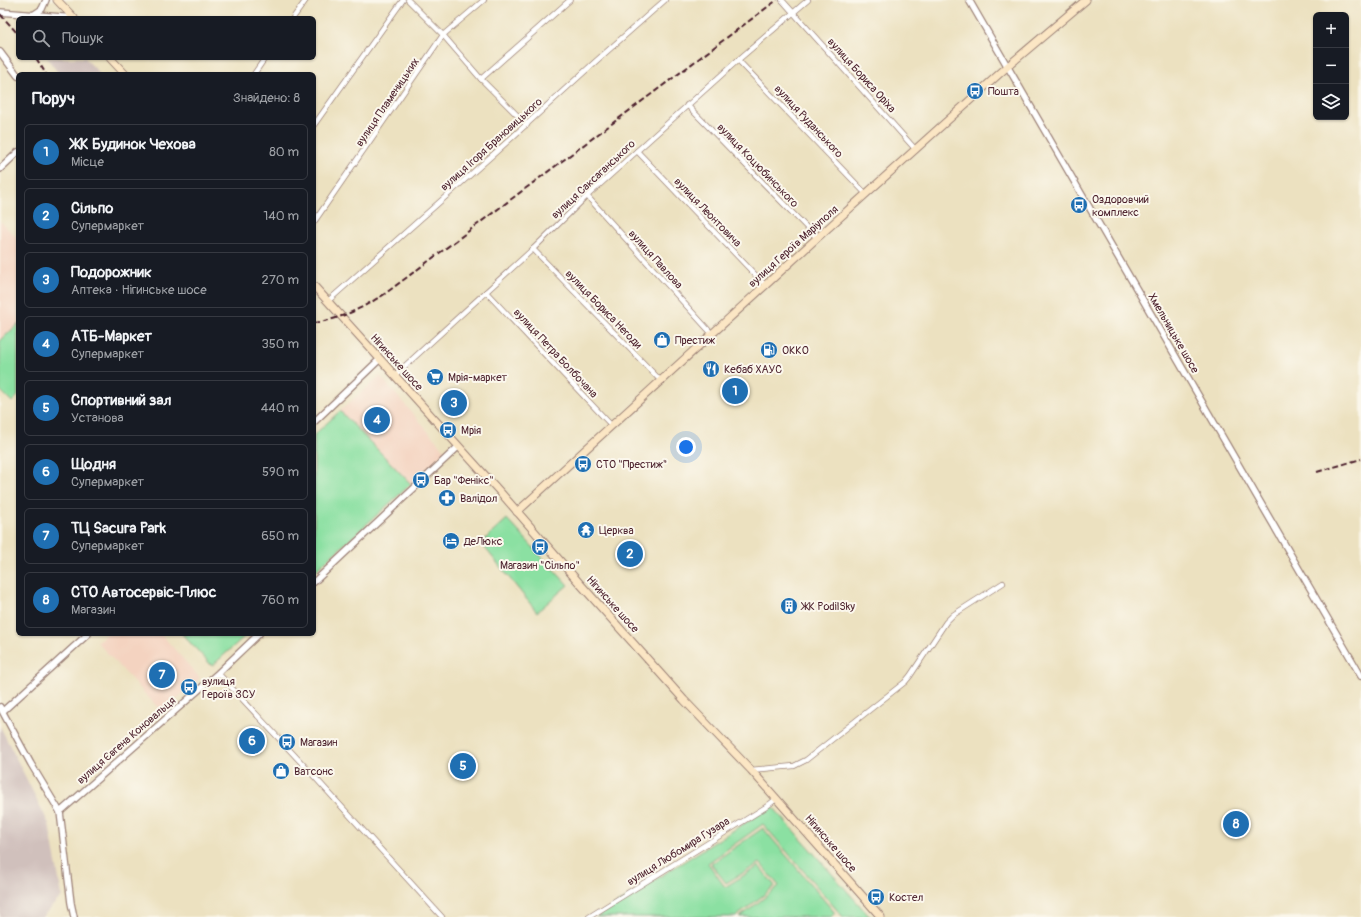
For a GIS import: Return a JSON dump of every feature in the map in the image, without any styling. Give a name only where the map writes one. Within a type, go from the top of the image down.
[{"type":"main road","points":[[57,0],[72,16]]},
{"type":"main road","name":"вулиця Героїв Маріуполя","points":[[517,512],[1008,66],[1086,0]]},
{"type":"main road","points":[[112,60],[123,72]]},
{"type":"main road","name":"Нігинське шосе","points":[[316,288],[680,695],[751,770],[881,917]]},
{"type":"street","points":[[33,15],[42,8],[46,0]]},
{"type":"street","points":[[294,16],[306,0]]},
{"type":"street","points":[[316,123],[403,0]]},
{"type":"street","points":[[408,0],[443,35],[481,80],[526,125]]},
{"type":"street","name":"вулиця Пламеницьких","points":[[316,219],[443,35],[484,0]]},
{"type":"street","points":[[481,80],[570,0]]},
{"type":"street","name":"вулиця Ігоря Брановицького","points":[[328,301],[665,0]]},
{"type":"street","name":"вулиця Бориса Оріха","points":[[782,0],[916,150]]},
{"type":"street","name":"вулиця Саксаганського","points":[[395,375],[687,105],[808,0]]},
{"type":"street","name":"Хмельницьке шосе","points":[[969,0],[1361,676]]},
{"type":"street","points":[[0,12],[47,16]]},
{"type":"street","points":[[0,52],[16,73]]},
{"type":"street","points":[[255,72],[264,60]]},
{"type":"street","name":"вулиця Руданського","points":[[738,60],[866,194]]},
{"type":"street","name":"вулиця Коцюбинського","points":[[687,105],[817,238]]},
{"type":"street","name":"вулиця Леонтовича","points":[[637,151],[766,286]]},
{"type":"street","points":[[0,169],[16,154]]},
{"type":"street","name":"вулиця Павлова","points":[[587,196],[713,335]]},
{"type":"street","name":"вулиця Бориса Негоди","points":[[533,249],[661,381]]},
{"type":"street","name":"вулиця Петра Болбочана","points":[[486,292],[612,426]]},
{"type":"street","points":[[316,420],[380,359]]},
{"type":"street","points":[[316,580],[458,447]]},
{"type":"street","points":[[751,770],[794,766],[806,760],[905,682],[946,622],[953,615],[1003,583]]},
{"type":"street","points":[[74,917],[60,812],[31,764],[2,709],[86,636]]},
{"type":"street","name":"вулиця Євгена Коновальця","points":[[60,812],[218,673],[257,636]]},
{"type":"street","points":[[218,673],[311,772],[442,917]]},
{"type":"street","name":"вулиця Любомира Гузара","points":[[589,917],[766,807],[776,799]]},
{"type":"shaded area","points":[[48,60],[87,60],[98,72],[58,72]]},
{"type":"shaded area","points":[[0,221],[16,237],[16,326],[0,341]]},
{"type":"shaded area","points":[[380,376],[445,451],[411,484],[340,411]]},
{"type":"shaded area","points":[[104,636],[163,636],[200,678],[162,712],[97,642]]},
{"type":"shaded area","points":[[0,726],[49,824],[62,896],[42,917],[0,917]]},
{"type":"green space","points":[[16,326],[16,398],[12,402],[0,390],[0,341]]},
{"type":"green space","points":[[340,411],[411,484],[316,570],[316,433]]},
{"type":"green space","points":[[507,519],[568,585],[537,612],[481,543]]},
{"type":"green space","points":[[184,636],[245,636],[212,666]]},
{"type":"green space","points":[[772,806],[870,917],[843,917],[763,824],[708,863],[725,887],[759,866],[775,886],[736,917],[596,917]]},
{"type":"green space","points":[[763,828],[835,913],[831,917],[740,917],[779,886],[760,863],[726,883],[711,864]]},
{"type":"railway","points":[[316,323],[343,316],[386,293],[777,0]]},
{"type":"railway","points":[[0,14],[16,32]]},
{"type":"railway","points":[[37,60],[45,72]]},
{"type":"railway","points":[[1317,472],[1361,459]]},
{"type":"place","name":"Пошта","points":[[975,91]]},
{"type":"place","name":"Оздоровчий комплекс","points":[[1079,205]]},
{"type":"place","name":"Престиж","points":[[662,340]]},
{"type":"place","name":"ОККО","points":[[769,350]]},
{"type":"place","name":"Кебаб ХАУС","points":[[711,369]]},
{"type":"place","name":"Мрія-маркет","points":[[435,377]]},
{"type":"place","name":"ЖК Будинок Чехова","points":[[735,391]]},
{"type":"place","name":"Подорожник","points":[[454,403]]},
{"type":"place","name":"АТБ-Маркет","points":[[377,420]]},
{"type":"place","name":"Мрія","points":[[448,430]]},
{"type":"place","name":"СТО \"Престиж\"","points":[[583,464]]},
{"type":"place","name":"Бар \"Фенікс\"","points":[[421,480]]},
{"type":"place","name":"Валідол","points":[[447,498]]},
{"type":"place","name":"Церква","points":[[586,530]]},
{"type":"place","name":"ДеЛюкс","points":[[451,541]]},
{"type":"place","name":"Магазин \"Сільпо\"","points":[[540,547]]},
{"type":"place","name":"Сільпо","points":[[630,554]]},
{"type":"place","name":"ЖК PodilSky","points":[[789,606]]},
{"type":"place","name":"ТЦ Sacura Park","points":[[162,675]]},
{"type":"place","name":"вулиця Героїв ЗСУ","points":[[189,687]]},
{"type":"place","name":"Щодня","points":[[252,741]]},
{"type":"place","name":"Магазин","points":[[287,742]]},
{"type":"place","name":"Спортивний зал","points":[[463,766]]},
{"type":"place","name":"Ватсонс","points":[[281,771]]},
{"type":"place","name":"СТО Автосервіс-Плюс","points":[[1236,824]]},
{"type":"place","name":"Костел","points":[[876,897]]}]
